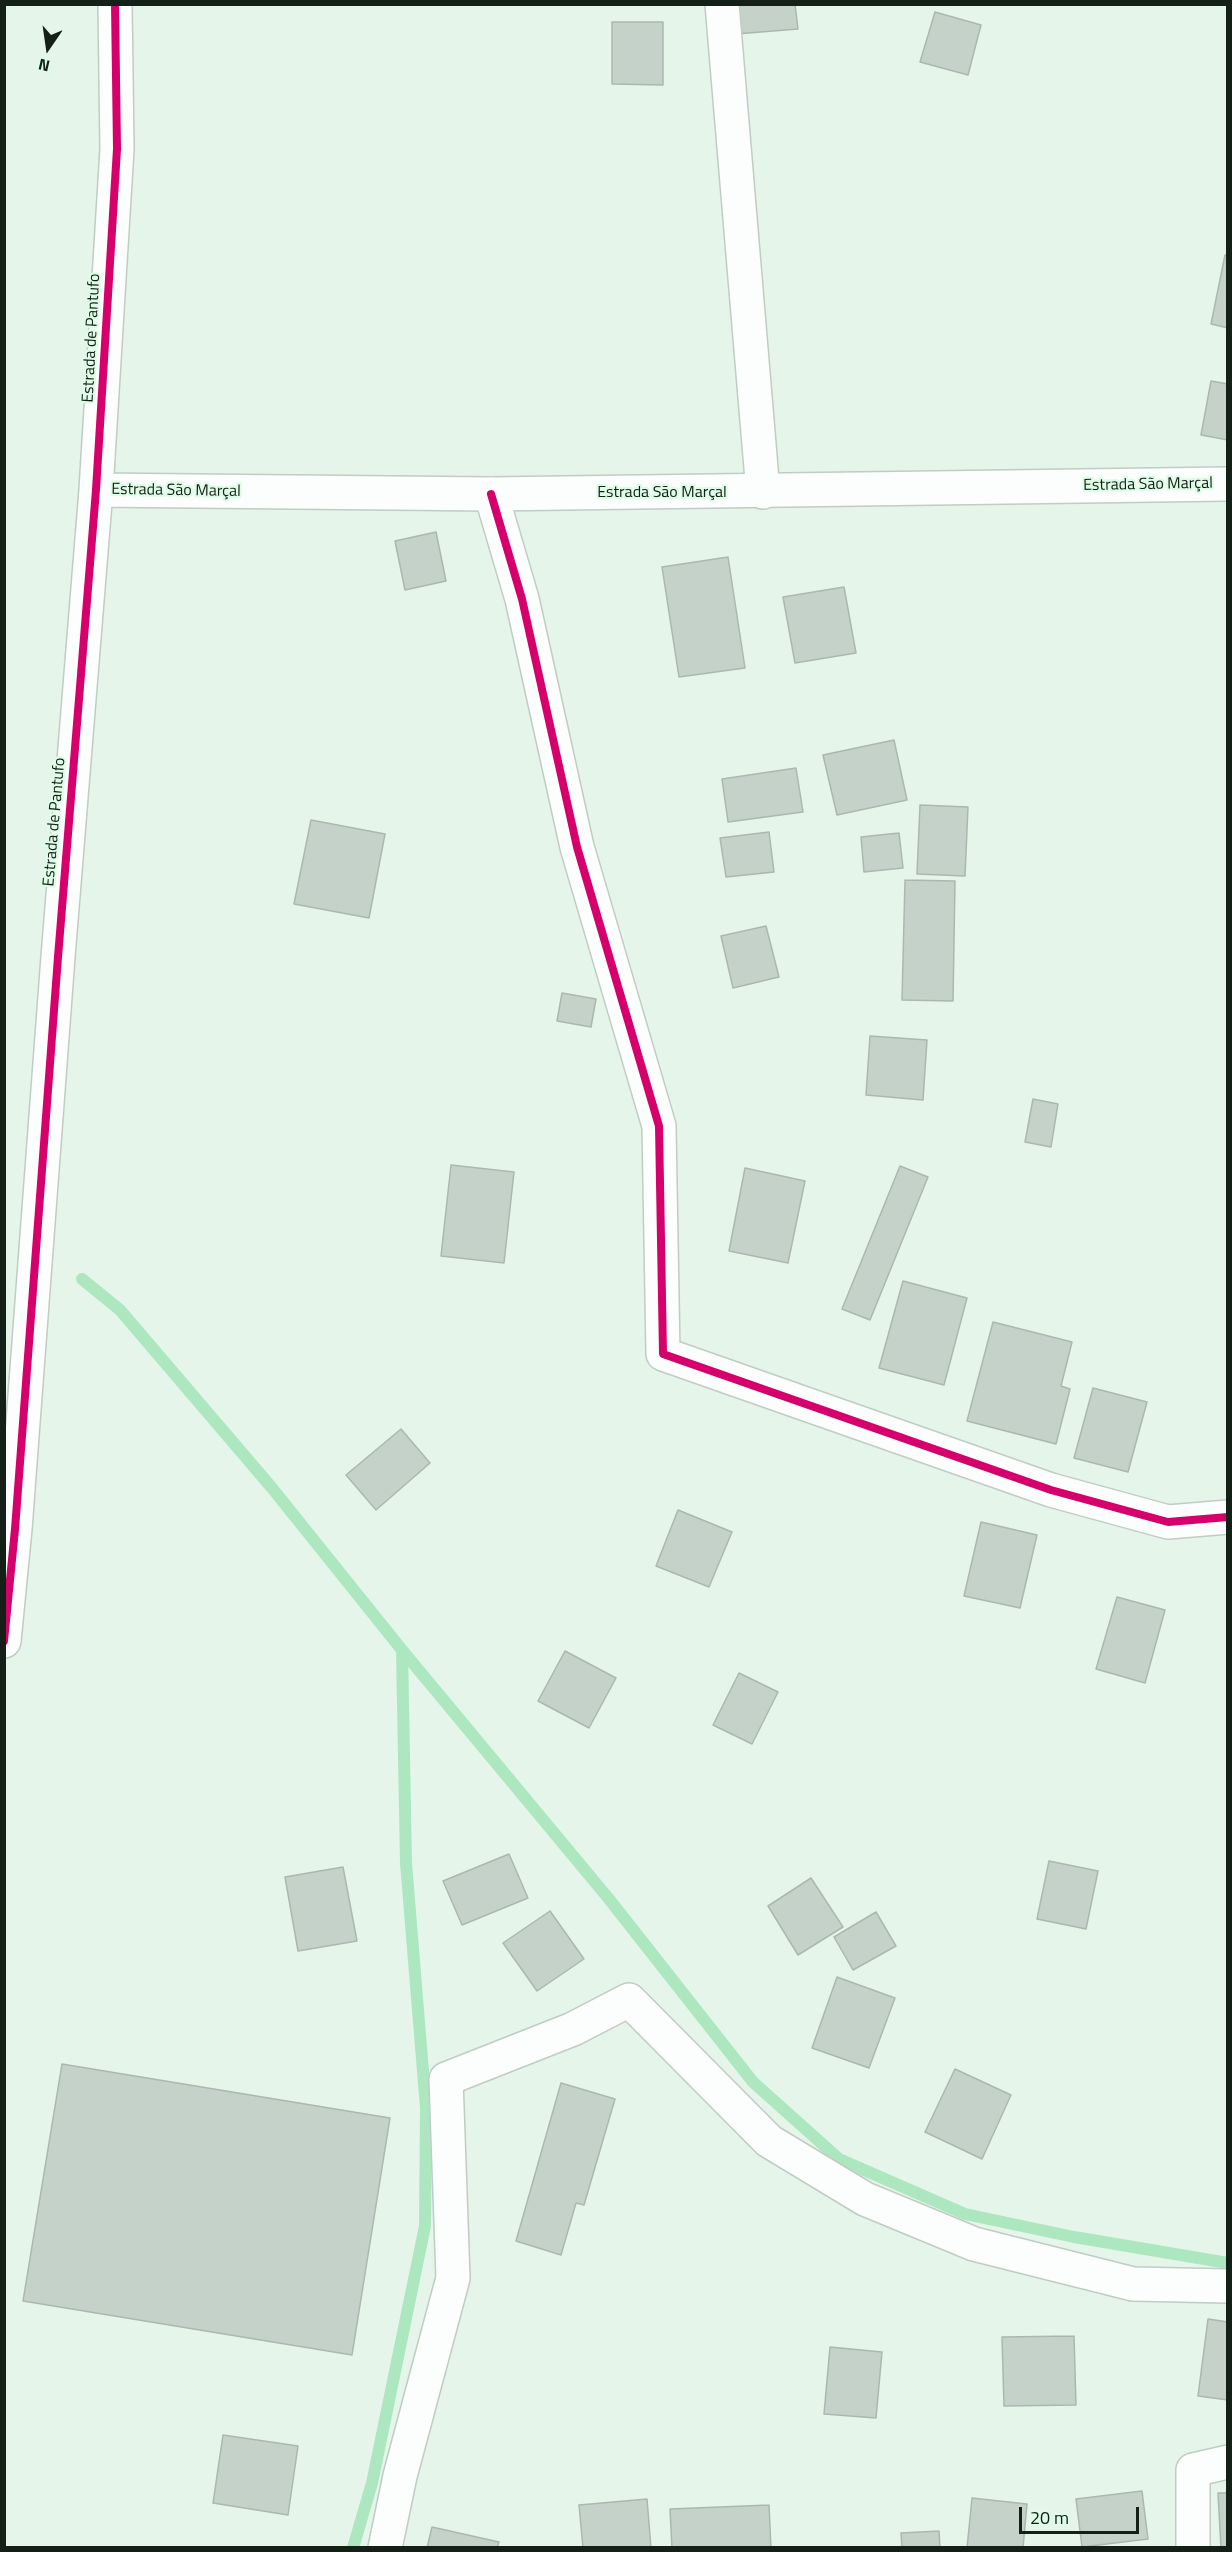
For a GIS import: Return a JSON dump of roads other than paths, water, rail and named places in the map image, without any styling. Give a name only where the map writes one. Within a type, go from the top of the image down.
[{"type":"street","name":"Estrada de Pantufo","points":[[4,1641],[15,1529],[96,490],[117,149],[116,4]]},
{"type":"street","points":[[722,4],[763,492]]},
{"type":"street","name":"Estrada São Marçal","points":[[96,490],[491,494],[1227,484]]},
{"type":"street","points":[[491,494],[522,599],[577,846],[659,1126],[663,1354],[1051,1490],[1168,1522],[1227,1517]]},
{"type":"street","points":[[385,2547],[400,2476],[453,2278],[446,2079],[573,2029],[629,2000],[769,2141],[865,2199],[974,2244],[1133,2284],[1227,2286]]},
{"type":"street","points":[[1193,2547],[1193,2470],[1227,2462]]},
{"type":"waterway","points":[[82,1279],[120,1310],[272,1488],[402,1650],[609,1899],[753,2082],[839,2159],[965,2214],[1074,2237],[1228,2263]]},
{"type":"waterway","points":[[353,2548],[372,2483],[425,2226],[426,2108],[406,1863],[402,1650]]}]
